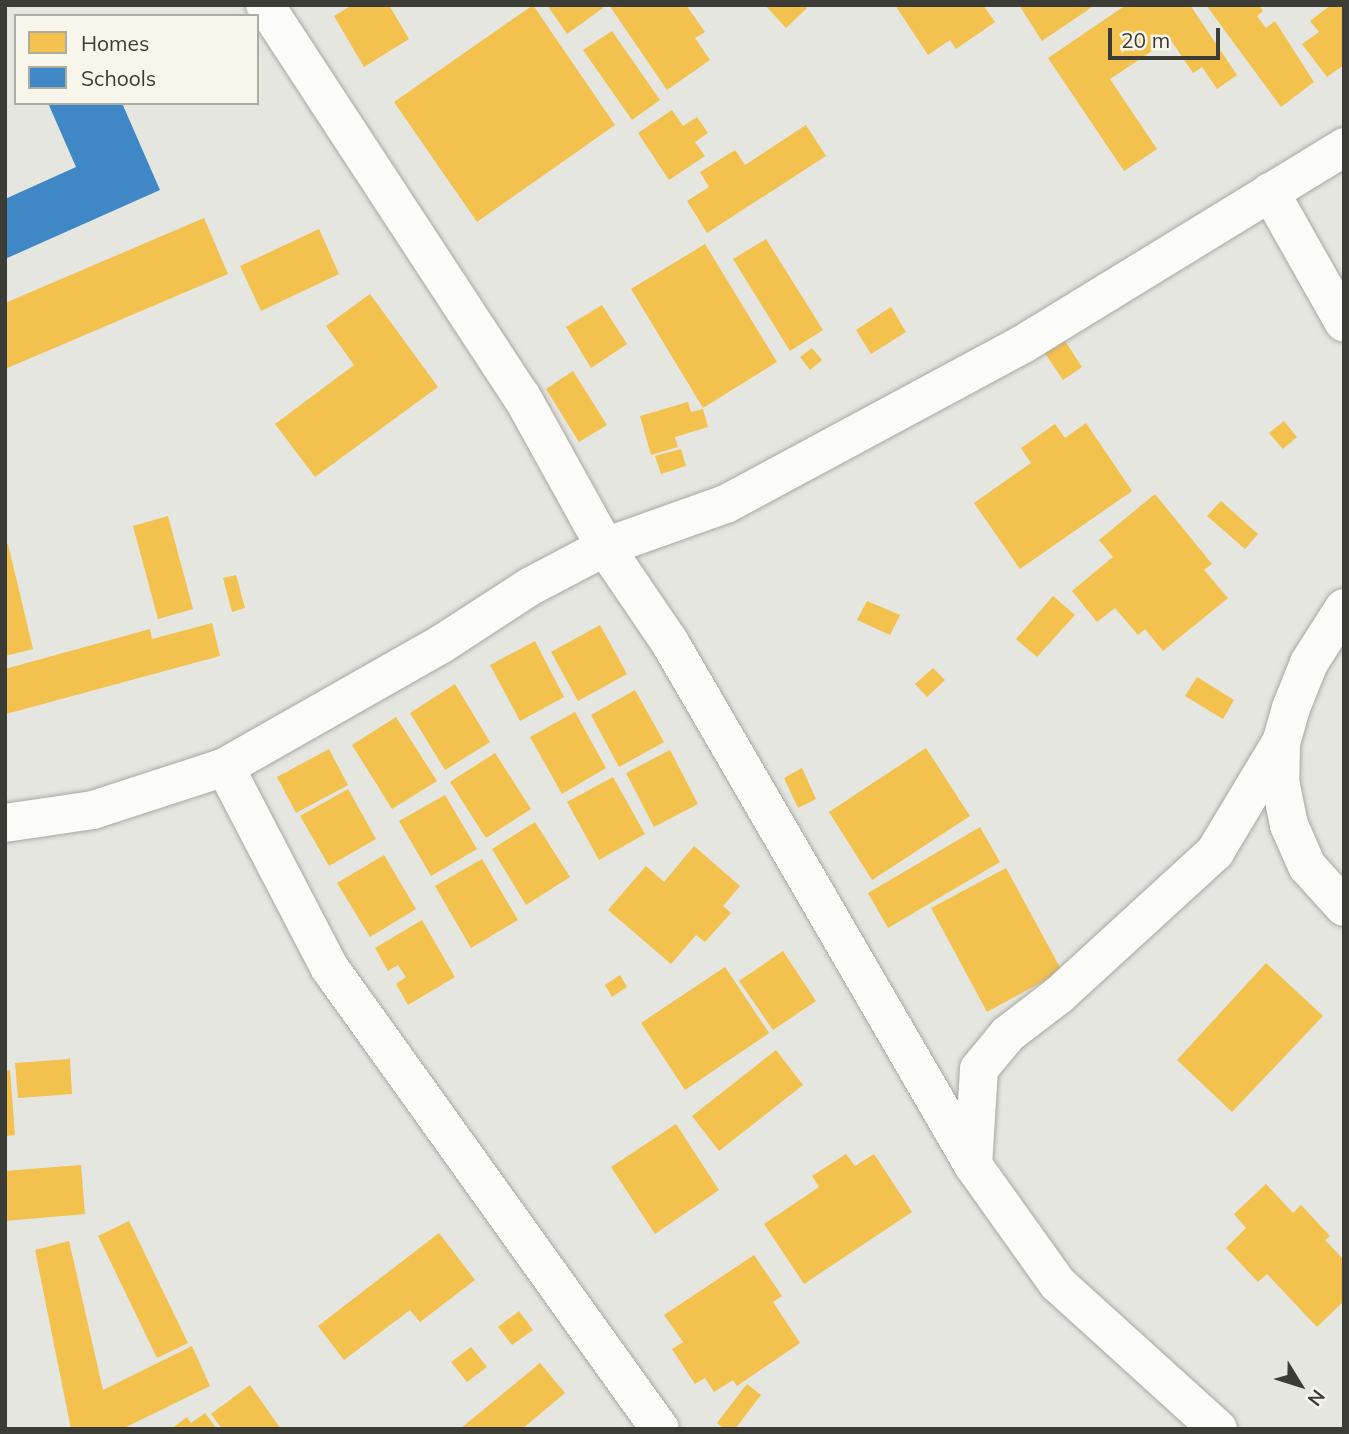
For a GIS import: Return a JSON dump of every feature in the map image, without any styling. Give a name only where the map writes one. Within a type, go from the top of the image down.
[{"type":"street","points":[[265,5],[522,397],[606,547],[669,641],[973,1165],[1058,1284],[1205,1425]]},
{"type":"street","points":[[5,823],[93,810],[225,767],[440,645],[531,586],[606,547],[726,504],[1023,344],[1344,147]]},
{"type":"street","points":[[1270,192],[1344,323]]},
{"type":"street","points":[[973,1165],[979,1069],[1008,1034],[1059,996],[1215,852],[1281,741],[1309,663],[1344,608]]},
{"type":"street","points":[[1281,741],[1280,781],[1289,825],[1307,866],[1344,906]]},
{"type":"street","points":[[225,767],[329,967],[660,1429]]},
{"type":"building: Homes","points":[[352,5],[389,5],[409,39],[364,67],[334,16]]},
{"type":"building: Homes","points":[[533,5],[615,125],[477,222],[394,102]]},
{"type":"building: Homes","points":[[547,5],[602,5],[603,8],[567,34]]},
{"type":"building: Homes","points":[[609,5],[686,5],[705,32],[695,38],[710,60],[667,90]]},
{"type":"building: Homes","points":[[765,5],[804,5],[807,8],[786,28]]},
{"type":"building: Homes","points":[[895,5],[983,5],[995,22],[956,49],[950,40],[928,55]]},
{"type":"building: Homes","points":[[1019,5],[1095,5],[1042,41]]},
{"type":"building: Homes","points":[[1126,5],[1190,5],[1237,75],[1217,89],[1202,67],[1193,73],[1170,39],[1110,79],[1157,149],[1124,171],[1048,58]]},
{"type":"building: Homes","points":[[1206,5],[1259,5],[1263,11],[1257,16],[1266,28],[1275,21],[1314,82],[1281,107]]},
{"type":"building: Homes","points":[[1331,5],[1344,5],[1344,65],[1327,77],[1302,44],[1319,32],[1310,21]]},
{"type":"building: Homes","points":[[612,31],[660,100],[632,120],[583,50]]},
{"type":"building: Homes","points":[[672,110],[683,126],[697,117],[708,133],[695,142],[705,156],[669,180],[638,133]]},
{"type":"building: Homes","points":[[806,125],[826,156],[707,233],[687,201],[709,187],[700,172],[735,150],[745,165]]},
{"type":"building: Homes","points":[[204,218],[228,274],[5,369],[5,303]]},
{"type":"building: Homes","points":[[319,229],[339,274],[261,311],[240,266]]},
{"type":"building: Homes","points":[[766,239],[823,330],[790,351],[733,259]]},
{"type":"building: Homes","points":[[705,244],[777,362],[703,408],[631,289]]},
{"type":"building: Homes","points":[[370,294],[438,387],[315,477],[275,424],[354,365],[326,326]]},
{"type":"building: Homes","points":[[602,305],[627,344],[591,368],[566,327]]},
{"type":"building: Homes","points":[[891,307],[906,332],[871,354],[856,330]]},
{"type":"building: Homes","points":[[1061,335],[1082,367],[1063,380],[1042,349]]},
{"type":"building: Homes","points":[[812,348],[822,360],[810,370],[800,357]]},
{"type":"building: Homes","points":[[573,371],[607,425],[579,442],[546,389]]},
{"type":"building: Homes","points":[[688,402],[691,412],[703,409],[708,427],[675,437],[678,447],[651,455],[640,416]]},
{"type":"building: Homes","points":[[1284,421],[1297,437],[1283,449],[1269,433]]},
{"type":"building: Homes","points":[[1086,423],[1132,491],[1020,569],[974,503],[1031,463],[1021,448],[1055,424],[1065,438]]},
{"type":"building: Homes","points":[[681,449],[686,466],[661,474],[655,456]]},
{"type":"building: Homes","points":[[1155,494],[1212,564],[1204,570],[1228,598],[1163,651],[1145,629],[1138,635],[1115,608],[1097,622],[1072,591],[1113,557],[1099,540]]},
{"type":"building: Homes","points":[[1221,501],[1258,534],[1245,549],[1207,516]]},
{"type":"building: Homes","points":[[168,516],[193,609],[158,619],[133,526]]},
{"type":"building: Homes","points":[[8,544],[33,649],[5,656],[5,545]]},
{"type":"building: Homes","points":[[236,575],[245,608],[232,612],[223,578]]},
{"type":"building: Homes","points":[[1053,596],[1075,615],[1037,657],[1016,639]]},
{"type":"building: Homes","points":[[867,601],[900,615],[890,635],[857,620]]},
{"type":"building: Homes","points":[[212,623],[220,656],[6,714],[5,669],[150,629],[152,639]]},
{"type":"building: Homes","points":[[600,625],[627,674],[578,701],[551,652]]},
{"type":"building: Homes","points":[[535,641],[564,697],[520,721],[490,665]]},
{"type":"building: Homes","points":[[933,668],[945,680],[927,697],[915,684]]},
{"type":"building: Homes","points":[[1197,677],[1234,700],[1223,719],[1185,696]]},
{"type":"building: Homes","points":[[455,684],[490,742],[445,770],[410,713]]},
{"type":"building: Homes","points":[[635,690],[664,742],[619,767],[591,715]]},
{"type":"building: Homes","points":[[575,712],[606,768],[562,794],[530,737]]},
{"type":"building: Homes","points":[[396,717],[437,781],[392,809],[352,745]]},
{"type":"building: Homes","points":[[926,748],[970,816],[872,880],[829,812]]},
{"type":"building: Homes","points":[[329,749],[348,785],[296,813],[277,777]]},
{"type":"building: Homes","points":[[670,750],[698,804],[654,827],[626,773]]},
{"type":"building: Homes","points":[[495,753],[531,809],[486,838],[450,782]]},
{"type":"building: Homes","points":[[802,768],[816,799],[798,808],[784,778]]},
{"type":"building: Homes","points":[[613,777],[645,834],[599,860],[567,802]]},
{"type":"building: Homes","points":[[348,789],[376,839],[329,866],[300,816]]},
{"type":"building: Homes","points":[[445,795],[477,849],[431,876],[399,821]]},
{"type":"building: Homes","points":[[535,822],[570,877],[526,905],[492,849]]},
{"type":"building: Homes","points":[[980,827],[1000,862],[888,928],[868,893]]},
{"type":"building: Homes","points":[[694,846],[740,886],[723,906],[731,913],[705,942],[696,935],[671,964],[608,910],[646,866],[664,882]]},
{"type":"building: Homes","points":[[384,855],[416,909],[370,937],[337,883]]},
{"type":"building: Homes","points":[[482,859],[518,920],[471,948],[435,886]]},
{"type":"building: Homes","points":[[1006,868],[1062,971],[987,1012],[931,908]]},
{"type":"building: Homes","points":[[422,920],[455,977],[408,1005],[396,984],[406,977],[398,965],[388,971],[375,948]]},
{"type":"building: Homes","points":[[783,951],[816,1001],[773,1030],[739,981]]},
{"type":"building: Homes","points":[[1266,963],[1323,1016],[1232,1112],[1177,1060]]},
{"type":"building: Homes","points":[[725,967],[769,1033],[685,1090],[641,1023]]},
{"type":"building: Homes","points":[[620,975],[627,987],[612,997],[605,985]]},
{"type":"building: Homes","points":[[776,1050],[803,1085],[719,1151],[692,1116]]},
{"type":"building: Homes","points":[[70,1059],[72,1094],[18,1098],[15,1063]]},
{"type":"building: Homes","points":[[10,1070],[15,1135],[5,1136],[5,1071]]},
{"type":"building: Homes","points":[[676,1124],[719,1190],[655,1234],[611,1167]]},
{"type":"building: Homes","points":[[846,1154],[855,1166],[874,1154],[912,1212],[804,1284],[764,1224],[819,1187],[812,1176]]},
{"type":"building: Homes","points":[[81,1165],[85,1214],[5,1221],[5,1171]]},
{"type":"building: Homes","points":[[1266,1184],[1293,1213],[1301,1205],[1330,1236],[1325,1240],[1344,1260],[1344,1301],[1317,1327],[1267,1274],[1258,1282],[1226,1248],[1246,1228],[1234,1214]]},
{"type":"building: Homes","points":[[129,1221],[188,1343],[157,1358],[98,1236]]},
{"type":"building: Homes","points":[[439,1233],[475,1280],[420,1322],[410,1310],[344,1360],[318,1326]]},
{"type":"building: Homes","points":[[69,1241],[103,1390],[192,1346],[210,1386],[122,1429],[71,1429],[35,1250]]},
{"type":"building: Homes","points":[[754,1255],[782,1296],[773,1302],[800,1343],[737,1386],[733,1380],[714,1392],[705,1378],[695,1384],[672,1349],[683,1342],[664,1315]]},
{"type":"building: Homes","points":[[519,1311],[533,1330],[512,1345],[498,1327]]},
{"type":"building: Homes","points":[[471,1347],[487,1367],[467,1382],[451,1362]]},
{"type":"building: Homes","points":[[540,1363],[565,1393],[522,1429],[460,1429]]},
{"type":"building: Homes","points":[[747,1384],[761,1395],[735,1429],[724,1429],[717,1423]]},
{"type":"building: Homes","points":[[250,1385],[281,1429],[222,1429],[211,1414]]},
{"type":"building: Homes","points":[[205,1413],[217,1429],[171,1429],[187,1417],[191,1423]]},
{"type":"building: Schools","points":[[49,105],[123,105],[160,190],[5,259],[5,199],[76,167]]}]
